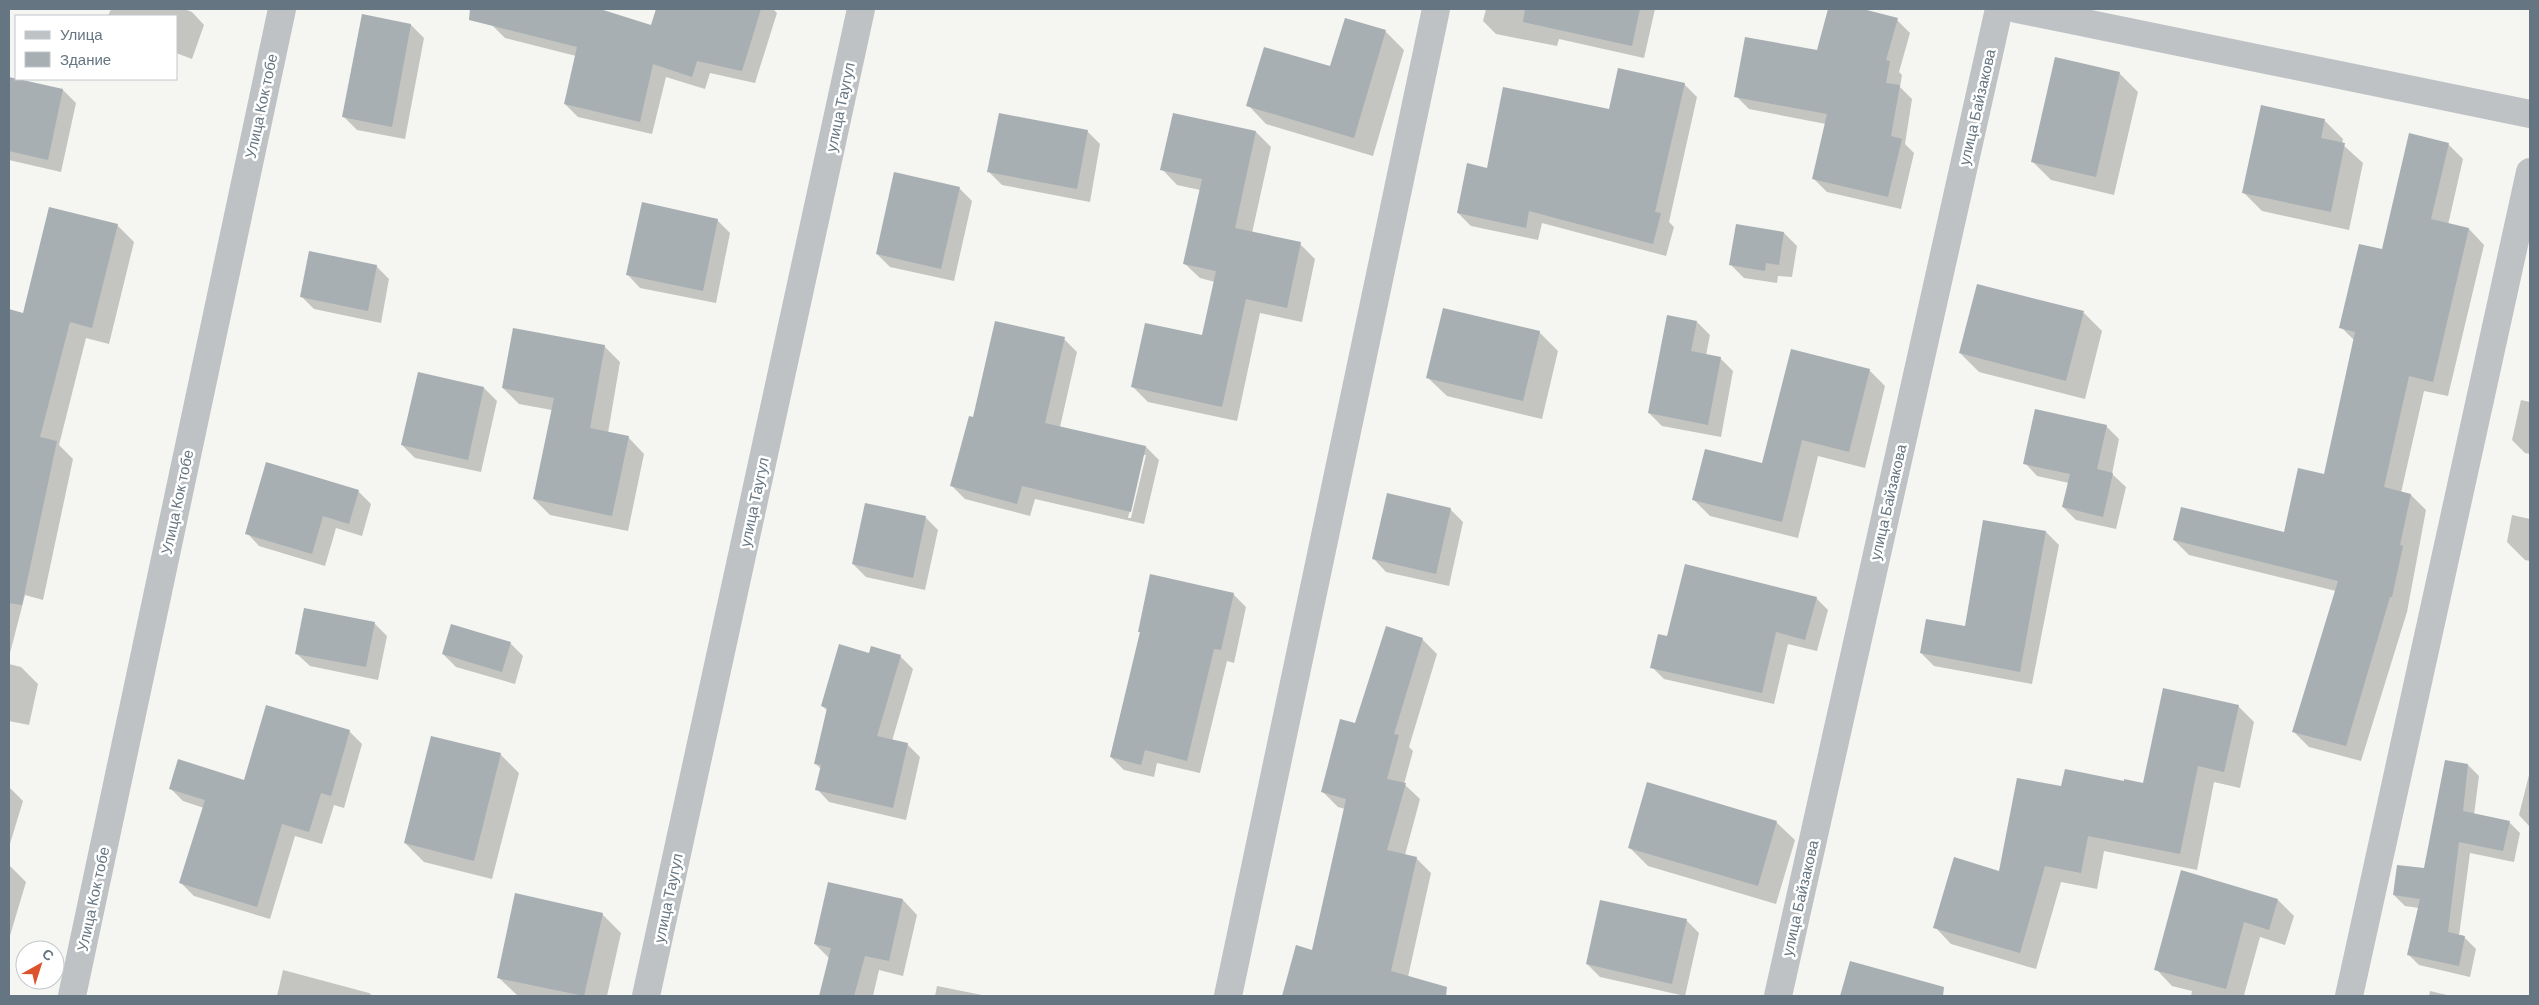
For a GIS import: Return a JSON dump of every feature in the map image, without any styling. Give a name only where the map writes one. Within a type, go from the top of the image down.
[{"type":"street","name":"Улица Кок тобе","points":[[72,996],[282,9]]},
{"type":"street","name":"улица Таугул","points":[[646,996],[861,9]]},
{"type":"street","points":[[1228,996],[1436,9]]},
{"type":"street","name":"улица Байзакова","points":[[1778,996],[1999,9]]},
{"type":"street","points":[[2017,9],[2530,114]]},
{"type":"street","points":[[2349,996],[2530,172]]},
{"type":"building","points":[[470,9],[600,9],[651,25],[656,9],[761,9],[742,71],[697,61],[692,77],[653,64],[640,122],[564,104],[577,47],[469,20]]},
{"type":"building","points":[[1525,9],[1640,9],[1632,46],[1523,22]]},
{"type":"building","points":[[1828,9],[1863,9],[1898,18],[1886,60],[1890,61],[1886,83],[1900,85],[1891,136],[1902,139],[1888,197],[1812,179],[1827,114],[1734,97],[1745,37],[1817,50]]},
{"type":"building","points":[[362,14],[411,24],[392,127],[342,117]]},
{"type":"building","points":[[1345,18],[1386,30],[1354,138],[1246,106],[1264,47],[1330,66]]},
{"type":"building","points":[[2055,57],[2120,72],[2096,177],[2031,162]]},
{"type":"building","points":[[1618,68],[1685,83],[1655,212],[1661,213],[1653,244],[1529,211],[1526,228],[1457,213],[1467,163],[1487,168],[1503,87],[1609,109]]},
{"type":"building","points":[[9,77],[15,80],[63,89],[48,160],[9,151]]},
{"type":"building","points":[[2261,105],[2325,119],[2321,138],[2345,143],[2331,212],[2242,193]]},
{"type":"building","points":[[999,113],[1088,130],[1077,189],[987,172]]},
{"type":"building","points":[[1173,113],[1256,131],[1235,228],[1301,242],[1287,308],[1246,299],[1222,407],[1131,387],[1145,323],[1202,335],[1216,271],[1183,264],[1202,179],[1160,170]]},
{"type":"building","points":[[2409,133],[2449,143],[2431,219],[2469,228],[2433,382],[2409,376],[2384,487],[2411,494],[2400,545],[2403,546],[2392,597],[2390,597],[2346,746],[2292,732],[2338,581],[2173,540],[2181,507],[2284,532],[2298,468],[2324,474],[2355,332],[2339,328],[2359,244],[2382,249]]},
{"type":"building","points":[[894,172],[960,187],[941,269],[876,254]]},
{"type":"building","points":[[642,202],[718,219],[703,291],[626,275]]},
{"type":"building","points":[[49,207],[118,224],[92,328],[70,322],[40,437],[57,441],[22,605],[9,603],[9,309],[23,313]]},
{"type":"building","points":[[1736,224],[1784,232],[1779,265],[1766,263],[1765,271],[1729,265]]},
{"type":"building","points":[[309,251],[377,265],[368,311],[300,297]]},
{"type":"building","points":[[1977,284],[2084,311],[2066,381],[1959,353]]},
{"type":"building","points":[[1443,308],[1540,331],[1523,401],[1426,378]]},
{"type":"building","points":[[1667,315],[1697,321],[1691,351],[1721,357],[1708,425],[1648,413]]},
{"type":"building","points":[[995,321],[1065,337],[1045,423],[1146,446],[1131,512],[1022,486],[1017,504],[950,486],[969,416],[973,417]]},
{"type":"building","points":[[513,328],[605,345],[590,428],[629,436],[612,516],[533,499],[554,398],[502,388]]},
{"type":"building","points":[[1791,349],[1870,369],[1849,452],[1802,440],[1782,522],[1692,500],[1705,449],[1762,463]]},
{"type":"building","points":[[418,372],[484,387],[468,460],[401,445]]},
{"type":"building","points":[[2035,409],[2107,425],[2097,469],[2113,473],[2103,517],[2062,507],[2070,474],[2023,464]]},
{"type":"building","points":[[266,462],[359,490],[349,524],[323,516],[312,554],[245,534]]},
{"type":"building","points":[[1387,493],[1451,508],[1436,574],[1372,559]]},
{"type":"building","points":[[865,503],[926,516],[913,578],[852,564]]},
{"type":"building","points":[[1983,520],[2046,531],[2020,672],[1920,653],[1926,619],[1965,626]]},
{"type":"building","points":[[1685,564],[1817,597],[1805,640],[1776,632],[1762,693],[1650,668],[1658,634],[1667,636]]},
{"type":"building","points":[[1150,574],[1234,593],[1221,650],[1214,649],[1187,761],[1145,750],[1141,765],[1110,757],[1140,632],[1138,632]]},
{"type":"building","points":[[304,608],[375,622],[366,667],[295,654]]},
{"type":"building","points":[[451,624],[511,642],[502,672],[442,654]]},
{"type":"building","points":[[1386,626],[1423,638],[1394,734],[1399,735],[1387,779],[1406,783],[1387,850],[1417,857],[1391,971],[1447,987],[1446,996],[1282,996],[1296,945],[1312,950],[1346,799],[1321,792],[1340,719],[1355,723]]},
{"type":"building","points":[[839,644],[869,653],[871,646],[901,655],[877,736],[908,743],[893,808],[815,790],[821,765],[814,764],[827,708],[821,706]]},
{"type":"building","points":[[2163,688],[2239,705],[2224,772],[2198,766],[2180,854],[2088,836],[2081,873],[2045,866],[2020,953],[1933,928],[1954,857],[1999,871],[2017,778],[2061,786],[2065,769],[2143,783]]},
{"type":"building","points":[[266,705],[350,730],[331,796],[321,793],[309,832],[282,824],[257,907],[179,883],[205,800],[169,789],[178,759],[244,780]]},
{"type":"building","points":[[431,736],[501,753],[474,861],[404,843]]},
{"type":"building","points":[[2445,760],[2468,764],[2463,811],[2510,821],[2503,851],[2459,842],[2448,932],[2465,936],[2459,966],[2407,955],[2420,899],[2393,895],[2397,865],[2424,868]]},
{"type":"building","points":[[1647,782],[1777,821],[1758,886],[1628,848]]},
{"type":"building","points":[[2181,870],[2278,899],[2269,930],[2244,922],[2226,989],[2154,970]]},
{"type":"building","points":[[828,882],[903,899],[889,961],[865,956],[854,996],[819,996],[831,948],[814,944]]},
{"type":"building","points":[[515,893],[603,913],[584,996],[497,978]]},
{"type":"building","points":[[1600,900],[1687,919],[1672,984],[1586,964]]},
{"type":"building","points":[[1850,961],[1944,987],[1943,996],[1840,996]]}]
